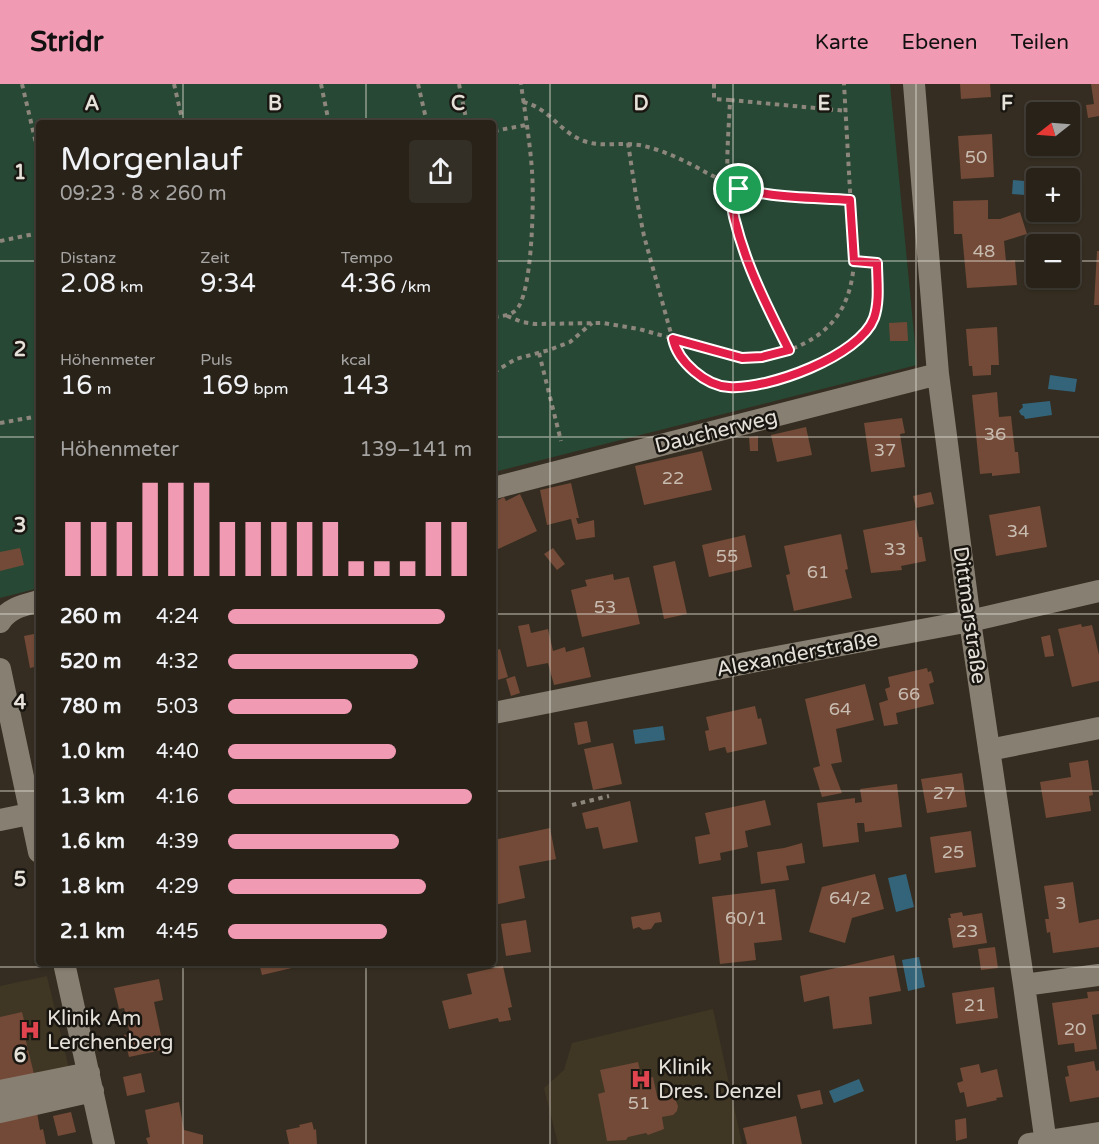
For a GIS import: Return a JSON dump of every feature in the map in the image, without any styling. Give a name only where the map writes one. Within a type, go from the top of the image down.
[{"type":"street","name":"Dittmarstraße","points":[[914,84],[938,374],[970,621],[1024,985],[1040,1143]]},
{"type":"street","name":"Daucherweg","points":[[496,487],[938,374]]},
{"type":"street","name":"Alexanderstraße","points":[[496,712],[970,621],[1099,591]]},
{"type":"street","points":[[0,622],[9,612],[18,607],[36,603]]},
{"type":"street","points":[[0,669],[35,813],[0,820]]},
{"type":"street","points":[[989,750],[1099,728]]},
{"type":"street","points":[[65,966],[104,1144]]},
{"type":"street","points":[[1024,985],[1099,975]]},
{"type":"street","points":[[0,1091],[91,1082]]},
{"type":"street","points":[[0,1112],[91,1082]]},
{"type":"street","points":[[1040,1143],[1099,1133]]},
{"type":"path","points":[[22,84],[36,143]]},
{"type":"path","points":[[174,84],[182,120]]},
{"type":"path","points":[[321,84],[328,120]]},
{"type":"path","points":[[418,84],[426,120]]},
{"type":"path","points":[[459,84],[466,120]]},
{"type":"path","points":[[496,317],[507,316],[520,306],[528,278],[532,223],[532,171],[521,84]]},
{"type":"path","points":[[714,84],[714,99],[847,111]]},
{"type":"path","points":[[507,316],[535,324],[603,323],[639,329],[742,358],[762,357],[804,345],[840,315],[853,278],[844,84]]},
{"type":"path","points":[[730,99],[728,183],[730,204],[752,275],[789,350]]},
{"type":"path","points":[[523,102],[548,113],[569,134],[585,141],[645,146],[672,156],[739,189],[759,193],[850,200]]},
{"type":"path","points":[[496,131],[526,125]]},
{"type":"path","points":[[628,143],[644,236],[675,348],[681,358],[696,372],[716,384],[740,387],[802,372],[834,357],[864,334],[874,318],[877,263],[854,261]]},
{"type":"path","points":[[0,241],[36,234]]},
{"type":"path","points":[[496,371],[516,359],[570,342],[593,323]]},
{"type":"path","points":[[539,353],[561,441]]},
{"type":"path","points":[[0,423],[36,417]]},
{"type":"path","points":[[572,805],[609,796]]},
{"type":"shaded area","name":"Klinik Am Lerchenberg","points":[[47,976],[70,1073],[0,1088],[0,986]]},
{"type":"shaded area","name":"Klinik Dres. Denzel","points":[[713,1009],[742,1144],[558,1144],[544,1088],[564,1070],[572,1043]]},
{"type":"green space","points":[[0,84],[890,84],[917,365],[496,471],[496,120],[36,120],[36,589],[0,598]]},
{"type":"water","points":[[1013,180],[1026,181],[1026,195],[1012,194]]},
{"type":"water","points":[[1050,375],[1077,379],[1075,392],[1048,389]]},
{"type":"water","points":[[1050,401],[1052,415],[1025,419],[1019,411],[1023,407],[1022,404]]},
{"type":"water","points":[[663,726],[665,740],[635,744],[633,730]]},
{"type":"water","points":[[906,874],[914,907],[896,912],[888,878]]},
{"type":"water","points":[[919,957],[925,987],[908,991],[902,960]]},
{"type":"water","points":[[859,1079],[864,1091],[834,1103],[829,1091]]},
{"type":"building","points":[[960,84],[990,84],[991,97],[961,99]]},
{"type":"building","points":[[1091,84],[1099,84],[1099,116],[1088,118],[1086,105],[1094,104]]},
{"type":"building","points":[[992,134],[994,177],[961,179],[958,136]]},
{"type":"building","points":[[988,200],[988,219],[1000,219],[1020,212],[1027,234],[1004,241],[1006,261],[1015,260],[1017,285],[967,288],[962,234],[954,234],[953,201]]},
{"type":"building","points":[[1097,251],[1099,251],[1099,305],[1094,305]]},
{"type":"building","points":[[907,322],[908,341],[890,341],[889,323]]},
{"type":"building","points":[[997,327],[999,365],[991,365],[991,375],[973,376],[972,366],[969,366],[966,329]]},
{"type":"building","points":[[997,392],[999,417],[1011,416],[1020,473],[992,476],[992,473],[980,474],[972,395]]},
{"type":"building","points":[[902,418],[905,433],[900,434],[905,467],[871,472],[864,423]]},
{"type":"building","points":[[806,427],[812,455],[777,462],[771,435]]},
{"type":"building","points":[[758,436],[758,451],[750,451],[749,437]]},
{"type":"building","points":[[702,451],[712,490],[644,505],[635,466]]},
{"type":"building","points":[[571,483],[579,518],[576,518],[578,524],[594,520],[595,537],[576,540],[571,519],[547,525],[540,490]]},
{"type":"building","points":[[931,492],[934,504],[916,508],[913,496]]},
{"type":"building","points":[[520,494],[537,531],[496,550],[496,501],[504,497],[506,501]]},
{"type":"building","points":[[1040,506],[1047,547],[996,556],[989,515]]},
{"type":"building","points":[[915,520],[919,537],[922,537],[926,561],[901,566],[902,570],[871,573],[863,530]]},
{"type":"building","points":[[841,534],[848,569],[845,570],[852,598],[794,611],[786,575],[790,574],[784,546]]},
{"type":"building","points":[[745,535],[752,567],[709,577],[702,545]]},
{"type":"building","points":[[20,548],[24,565],[0,571],[0,552]]},
{"type":"building","points":[[553,548],[565,564],[557,570],[544,554]]},
{"type":"building","points":[[675,561],[687,614],[664,619],[653,566]]},
{"type":"building","points":[[613,574],[614,580],[629,577],[640,624],[582,637],[571,590],[587,586],[585,580]]},
{"type":"building","points":[[529,624],[531,633],[548,629],[553,651],[565,647],[566,652],[584,647],[591,677],[554,685],[548,663],[527,667],[518,626]]},
{"type":"building","points":[[1081,624],[1082,627],[1092,625],[1099,655],[1099,681],[1072,687],[1058,629]]},
{"type":"building","points":[[36,634],[36,667],[30,668],[24,636]]},
{"type":"building","points":[[1050,635],[1054,656],[1045,657],[1041,637]]},
{"type":"building","points":[[500,649],[508,677],[496,680],[496,650]]},
{"type":"building","points":[[927,668],[928,672],[931,671],[934,682],[929,684],[934,704],[896,713],[898,724],[884,726],[879,703],[888,700],[885,689],[890,687],[888,677]]},
{"type":"building","points":[[515,676],[520,693],[511,696],[506,679]]},
{"type":"building","points":[[865,684],[874,720],[836,729],[842,762],[831,764],[842,793],[822,797],[813,768],[820,766],[805,699]]},
{"type":"building","points":[[755,706],[758,719],[761,718],[767,744],[727,753],[725,747],[709,751],[705,731],[709,730],[706,717]]},
{"type":"building","points":[[587,721],[591,742],[578,745],[574,723]]},
{"type":"building","points":[[613,743],[622,784],[593,790],[584,749]]},
{"type":"building","points":[[1088,760],[1093,795],[1089,796],[1091,811],[1046,818],[1040,782],[1071,777],[1069,763]]},
{"type":"building","points":[[962,773],[967,807],[927,813],[921,779]]},
{"type":"building","points":[[897,784],[902,827],[865,832],[864,823],[857,823],[859,842],[823,847],[817,803],[855,798],[855,803],[862,802],[860,789]]},
{"type":"building","points":[[765,800],[771,825],[745,831],[748,847],[720,853],[721,860],[699,864],[695,837],[710,834],[705,813]]},
{"type":"building","points":[[630,801],[638,842],[603,849],[598,827],[586,829],[582,813]]},
{"type":"building","points":[[550,828],[556,859],[519,866],[525,898],[496,905],[496,840]]},
{"type":"building","points":[[971,831],[976,867],[935,873],[930,837]]},
{"type":"building","points":[[802,843],[805,863],[786,866],[789,880],[761,884],[757,852]]},
{"type":"building","points":[[875,874],[884,909],[852,918],[845,943],[809,932],[822,887]]},
{"type":"building","points":[[1073,882],[1079,923],[1099,919],[1099,947],[1053,953],[1050,932],[1047,933],[1045,919],[1049,919],[1044,886]]},
{"type":"building","points":[[775,889],[782,940],[754,943],[756,960],[720,964],[712,897]]},
{"type":"building","points":[[660,912],[662,922],[655,923],[651,929],[643,930],[639,927],[633,929],[631,917]]},
{"type":"building","points":[[962,912],[963,916],[982,913],[987,943],[953,948],[948,918],[951,918],[950,914]]},
{"type":"building","points":[[526,920],[531,952],[506,956],[501,924]]},
{"type":"building","points":[[995,947],[998,968],[981,970],[978,949]]},
{"type":"building","points":[[894,955],[901,991],[869,997],[872,1024],[833,1029],[829,996],[804,1002],[800,976]]},
{"type":"building","points":[[260,966],[300,966],[262,975]]},
{"type":"building","points":[[503,966],[512,1007],[508,1008],[511,1020],[499,1022],[498,1018],[449,1029],[442,1001],[472,994],[467,974]]},
{"type":"building","points":[[159,979],[163,1000],[154,1002],[163,1045],[166,1044],[167,1049],[129,1057],[124,1035],[130,1034],[124,1008],[119,1009],[114,988]]},
{"type":"building","points":[[994,987],[998,1018],[956,1024],[952,993]]},
{"type":"building","points":[[1099,991],[1099,1014],[1092,1015],[1097,1049],[1075,1052],[1074,1043],[1058,1045],[1052,1003],[1088,998],[1087,992]]},
{"type":"building","points":[[22,1012],[28,1036],[25,1037],[34,1074],[0,1083],[0,1017]]},
{"type":"building","points":[[1094,1061],[1096,1071],[1099,1070],[1099,1097],[1070,1102],[1065,1077],[1069,1076],[1067,1066]]},
{"type":"building","points":[[638,1062],[642,1079],[653,1077],[657,1096],[668,1093],[674,1096],[678,1106],[677,1111],[673,1115],[662,1117],[664,1129],[648,1135],[646,1133],[628,1137],[626,1140],[607,1141],[598,1094],[605,1092],[600,1070]]},
{"type":"building","points":[[979,1064],[981,1073],[997,1069],[1003,1097],[967,1107],[964,1092],[960,1093],[957,1083],[963,1081],[960,1068]]},
{"type":"building","points":[[141,1073],[145,1092],[127,1096],[123,1077]]},
{"type":"building","points":[[820,1090],[823,1104],[801,1109],[797,1095]]},
{"type":"building","points":[[179,1102],[184,1130],[203,1135],[203,1144],[148,1144],[146,1138],[150,1137],[145,1110]]},
{"type":"building","points":[[37,1112],[40,1130],[43,1129],[46,1144],[0,1144],[0,1120]]},
{"type":"building","points":[[71,1112],[76,1132],[58,1136],[53,1116]]},
{"type":"building","points":[[796,1116],[802,1144],[747,1144],[743,1128]]},
{"type":"building","points":[[966,1118],[967,1138],[956,1141],[955,1120]]},
{"type":"building","points":[[312,1122],[314,1130],[316,1129],[317,1144],[289,1144],[286,1130]]},
{"type":"place","name":"Klinik Am Lerchenberg","points":[[30,1030]]},
{"type":"place","name":"Klinik Dres. Denzel","points":[[641,1079]]},
{"type":"route","points":[[728,183],[739,189],[759,193],[850,200],[854,261],[877,263],[877,295],[874,318],[864,334],[834,357],[802,372],[772,381],[728,387],[716,384],[696,372],[681,358],[673,339],[742,358],[762,357],[789,350],[752,275],[739,235],[730,204],[728,183]]}]
